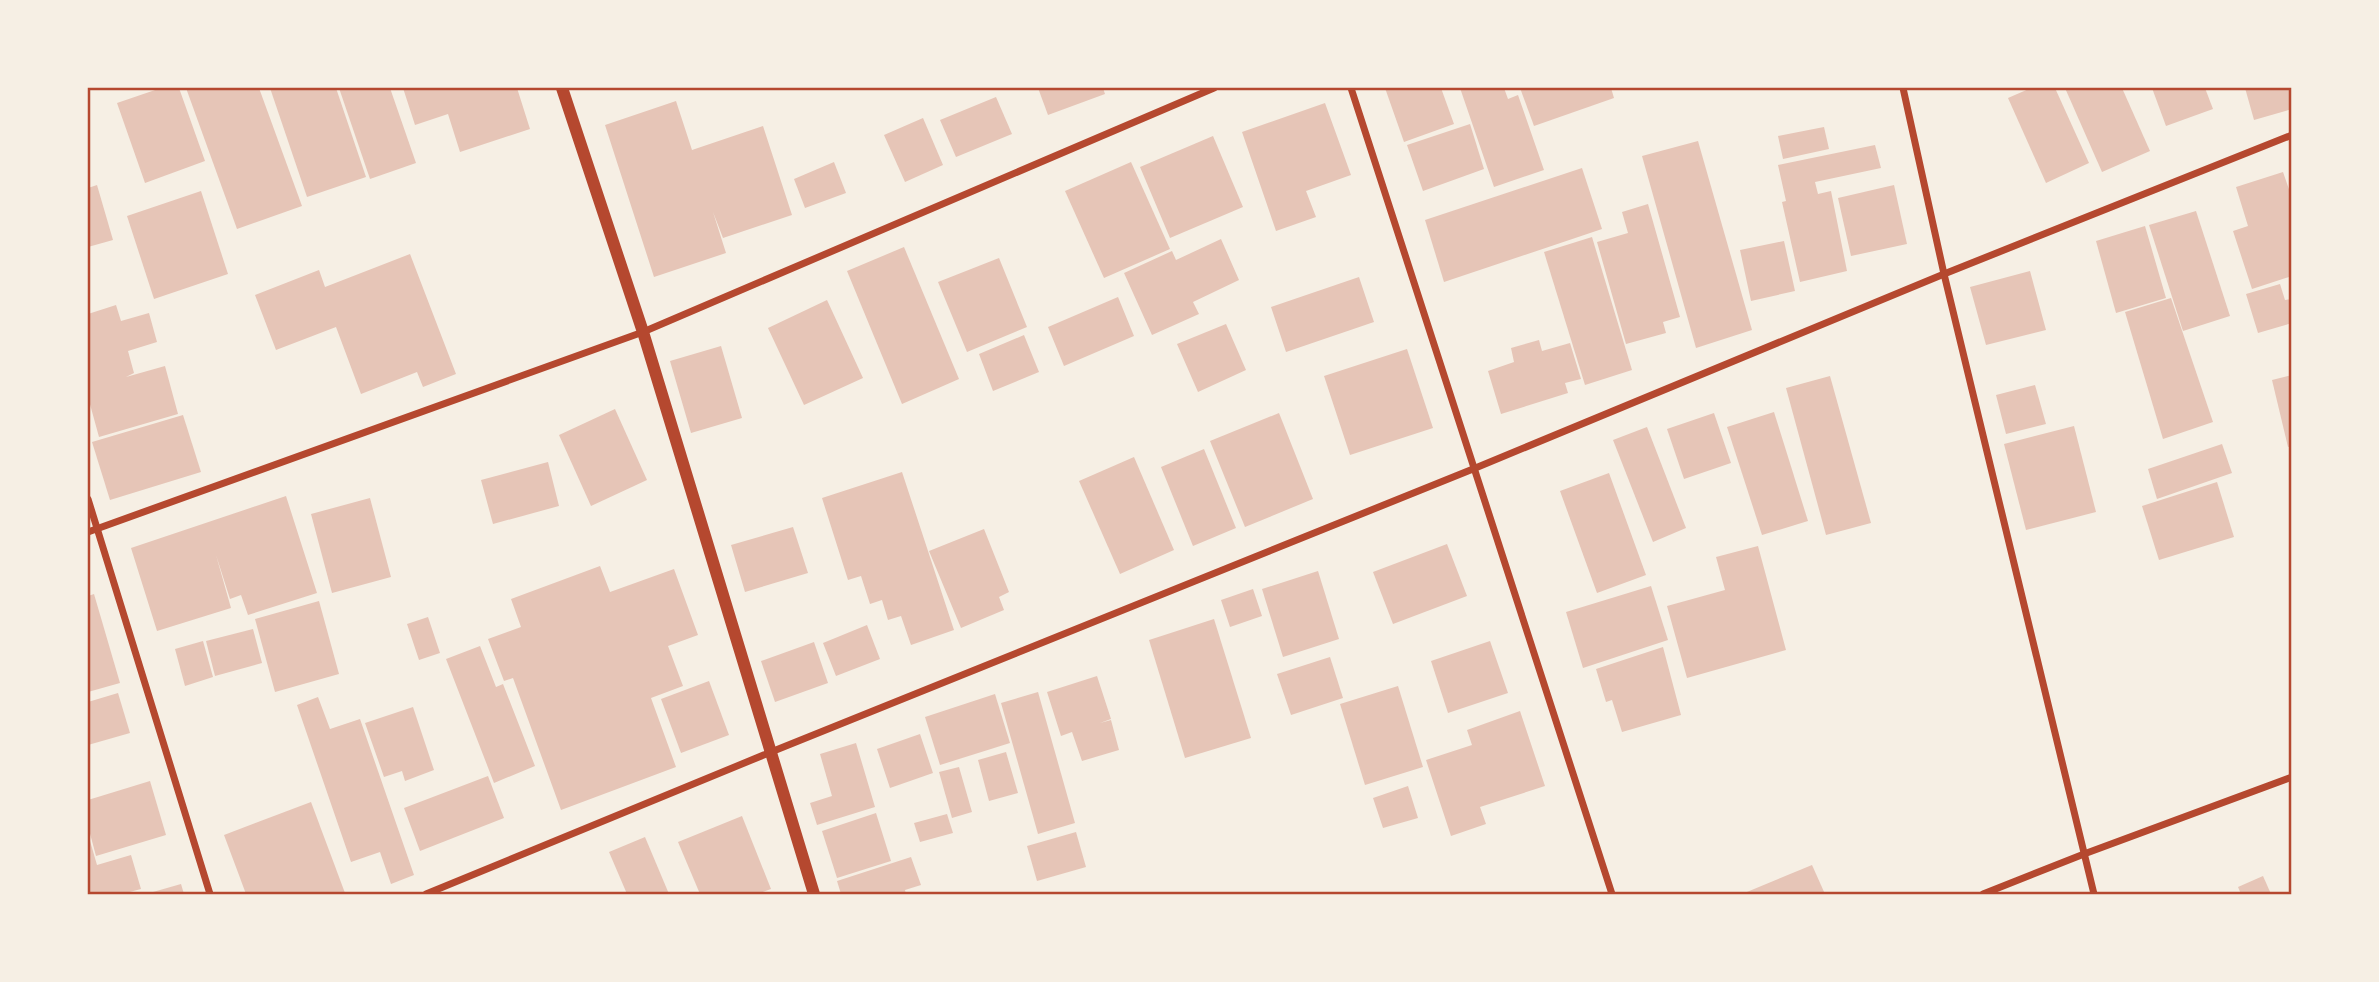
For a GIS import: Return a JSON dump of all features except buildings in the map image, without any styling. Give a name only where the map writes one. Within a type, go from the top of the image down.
[{"type":"street","points":[[562,88],[643,332],[814,894]]},
{"type":"street","points":[[88,533],[643,332],[1214,88]]},
{"type":"street","points":[[1351,88],[1612,894]]},
{"type":"street","points":[[1903,88],[1944,274],[2094,894]]},
{"type":"street","points":[[426,894],[2291,135]]},
{"type":"street","points":[[88,499],[210,894]]},
{"type":"street","points":[[1983,894],[2291,778]]}]
